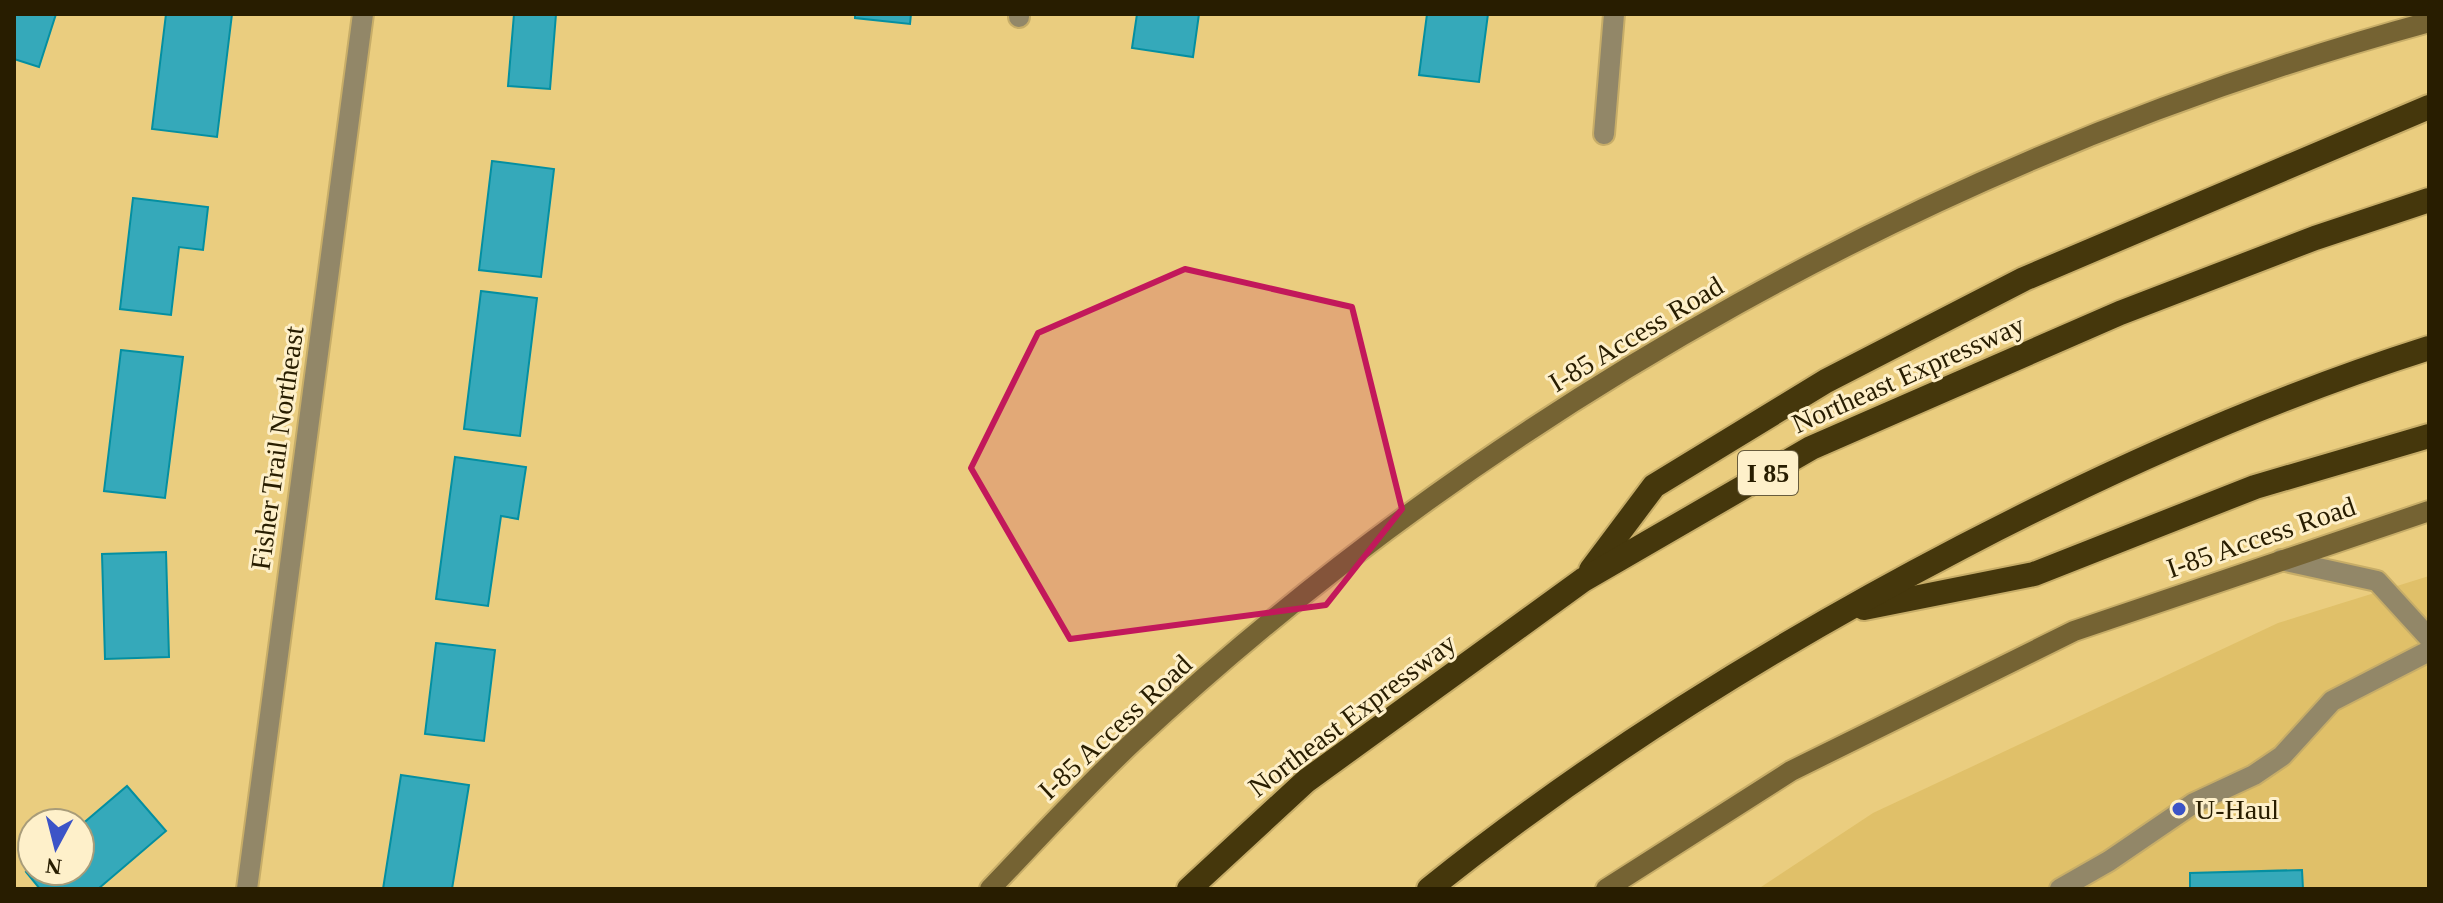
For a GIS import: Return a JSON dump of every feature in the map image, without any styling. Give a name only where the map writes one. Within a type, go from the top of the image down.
[{"type":"highway","points":[[1583,580],[1654,486],[1826,381],[2024,279],[2429,107]]},
{"type":"highway","name":"Northeast Expressway","points":[[1189,889],[1306,781],[1583,580],[1811,448],[2120,313],[2315,238],[2429,200]]},
{"type":"highway","points":[[1429,889],[1489,840],[1656,723],[1834,614],[2075,488],[2203,433],[2429,348]]},
{"type":"highway","points":[[1834,614],[2034,574],[2255,487],[2429,436]]},
{"type":"main road","name":"I-85 Access Road","points":[[990,889],[1132,743],[1275,619],[1370,542],[1470,471],[1639,360],[1807,266],[1962,192],[2127,122],[2310,55],[2429,22]]},
{"type":"main road","name":"I-85 Access Road","points":[[1606,889],[1791,771],[2053,642],[2281,560],[2429,511]]},
{"type":"street","name":"Fisher Trail Northeast","points":[[247,889],[363,14]]},
{"type":"street","points":[[1604,134],[1614,14]]},
{"type":"street","points":[[2281,560],[2377,581],[2429,638]]},
{"type":"street","points":[[2060,889],[2109,861],[2194,803],[2273,762],[2332,701],[2429,651]]},
{"type":"highlighted area","points":[[1185,269],[1352,307],[1402,509],[1326,605],[1070,639],[971,468],[1038,333]]},
{"type":"shaded area","points":[[2429,576],[2429,889],[1758,889],[1873,813],[2278,623]]},
{"type":"building","points":[[14,14],[56,14],[39,67],[14,59]]},
{"type":"building","points":[[166,14],[232,14],[217,137],[152,129]]},
{"type":"building","points":[[514,14],[556,14],[550,89],[508,86]]},
{"type":"building","points":[[855,14],[911,14],[910,24],[855,18]]},
{"type":"building","points":[[1137,14],[1199,14],[1193,57],[1132,48]]},
{"type":"building","points":[[1427,14],[1488,14],[1479,82],[1419,75]]},
{"type":"building","points":[[492,161],[554,169],[541,277],[479,270]]},
{"type":"building","points":[[133,198],[208,207],[203,250],[179,247],[171,315],[120,309]]},
{"type":"building","points":[[481,291],[537,298],[520,436],[464,429]]},
{"type":"building","points":[[121,350],[183,357],[165,498],[104,491]]},
{"type":"building","points":[[455,457],[526,467],[518,519],[501,516],[488,606],[436,599]]},
{"type":"building","points":[[166,552],[169,657],[105,659],[102,554]]},
{"type":"building","points":[[436,643],[495,650],[484,741],[425,734]]},
{"type":"building","points":[[401,775],[469,785],[452,889],[383,889]]},
{"type":"building","points":[[127,786],[166,831],[98,889],[40,889],[38,887],[96,887],[96,812]]},
{"type":"building","points":[[2302,870],[2303,889],[2190,889],[2190,873]]},
{"type":"place","name":"U-Haul","points":[[2179,809]]}]
